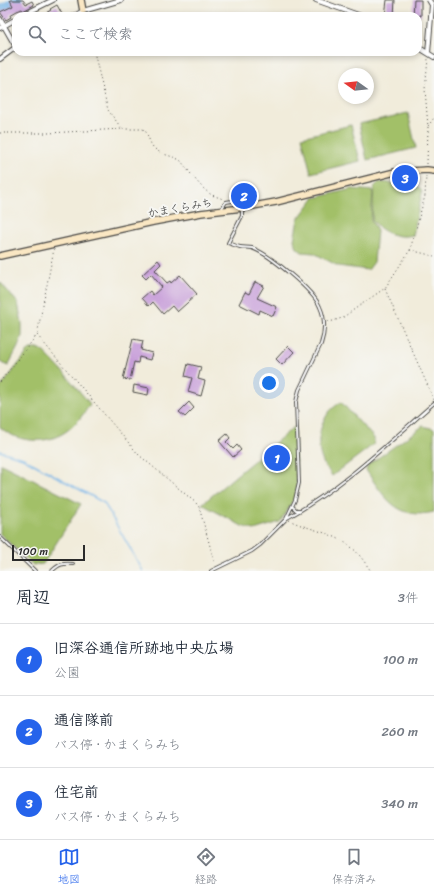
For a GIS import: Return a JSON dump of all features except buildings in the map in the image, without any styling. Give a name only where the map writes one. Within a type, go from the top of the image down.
[{"type":"main road","points":[[81,0],[83,11]]},
{"type":"main road","name":"かまくらみち","points":[[0,256],[153,222],[256,206],[290,199],[395,172],[434,171]]},
{"type":"street","points":[[29,12],[52,0]]},
{"type":"street","points":[[83,11],[121,0]]},
{"type":"street","points":[[316,0],[352,12]]},
{"type":"street","points":[[428,53],[433,5],[429,0]]},
{"type":"street","points":[[0,19],[2,27],[12,41]]},
{"type":"street","points":[[2,27],[12,21]]},
{"type":"street","points":[[422,49],[434,57]]},
{"type":"street","points":[[0,59],[12,50]]},
{"type":"lane","points":[[220,211],[226,202],[244,199],[256,206]]},
{"type":"lane","points":[[242,208],[242,216],[228,243],[237,247],[255,249],[298,281],[316,300],[321,310],[323,322],[322,344],[299,390],[296,402],[299,487],[293,505],[286,519]]},
{"type":"lane","points":[[211,571],[252,551],[286,519],[346,480],[434,402]]},
{"type":"lane","points":[[293,505],[294,509],[301,510]]},
{"type":"lane","points":[[0,537],[35,571]]},
{"type":"lane","points":[[52,571],[63,563],[73,564]]},
{"type":"path","points":[[427,167],[428,127],[425,88],[428,53]]},
{"type":"path","points":[[95,56],[108,110],[122,129]]},
{"type":"path","points":[[428,127],[434,118]]},
{"type":"path","points":[[0,133],[48,133],[143,129],[146,132],[150,144],[156,150],[162,154],[177,158],[203,187],[212,195],[220,197],[226,202]]},
{"type":"path","points":[[323,322],[342,318],[385,288],[410,250],[425,196],[427,173]]},
{"type":"path","points":[[0,382],[37,335],[55,244]]},
{"type":"path","points":[[410,250],[434,256]]},
{"type":"path","points":[[385,288],[434,402]]},
{"type":"path","points":[[37,335],[57,361],[139,455],[196,503],[199,507],[216,569]]},
{"type":"path","points":[[286,519],[300,526],[329,534],[351,546],[371,571]]},
{"type":"green space","points":[[408,113],[416,148],[367,160],[359,124]]},
{"type":"green space","points":[[351,125],[360,161],[311,173],[302,137]]},
{"type":"green space","points":[[379,182],[415,185],[421,189],[422,193],[413,235],[401,236],[390,234],[380,228],[372,220],[374,187]]},
{"type":"green space","points":[[352,189],[373,191],[371,220],[377,231],[374,262],[368,270],[338,266],[314,253],[302,252],[297,248],[294,240],[298,219],[314,198]]},
{"type":"green space","points":[[0,282],[18,303],[22,324],[22,336],[8,366],[0,362]]},
{"type":"green space","points":[[30,349],[41,349],[66,375],[90,404],[73,426],[66,432],[50,439],[22,439],[0,427],[0,388]]},
{"type":"green space","points":[[341,402],[374,438],[374,444],[332,476],[322,459],[319,438],[325,418],[330,411]]},
{"type":"green space","points":[[423,426],[434,429],[434,512],[421,514],[401,510],[393,504],[386,498],[366,470],[368,465]]},
{"type":"green space","points":[[294,427],[297,488],[294,499],[280,522],[254,530],[242,526],[202,504]]},
{"type":"green space","points":[[1,464],[81,504],[43,564],[33,565],[0,534]]},
{"type":"waterway","points":[[0,9],[18,0]]},
{"type":"waterway","points":[[0,451],[23,458],[104,503],[143,571]]},
{"type":"place","name":"住宅前","points":[[405,178]]},
{"type":"place","name":"通信隊前","points":[[244,196]]},
{"type":"place","name":"旧深谷通信所跡地中央広場","points":[[277,458]]}]
